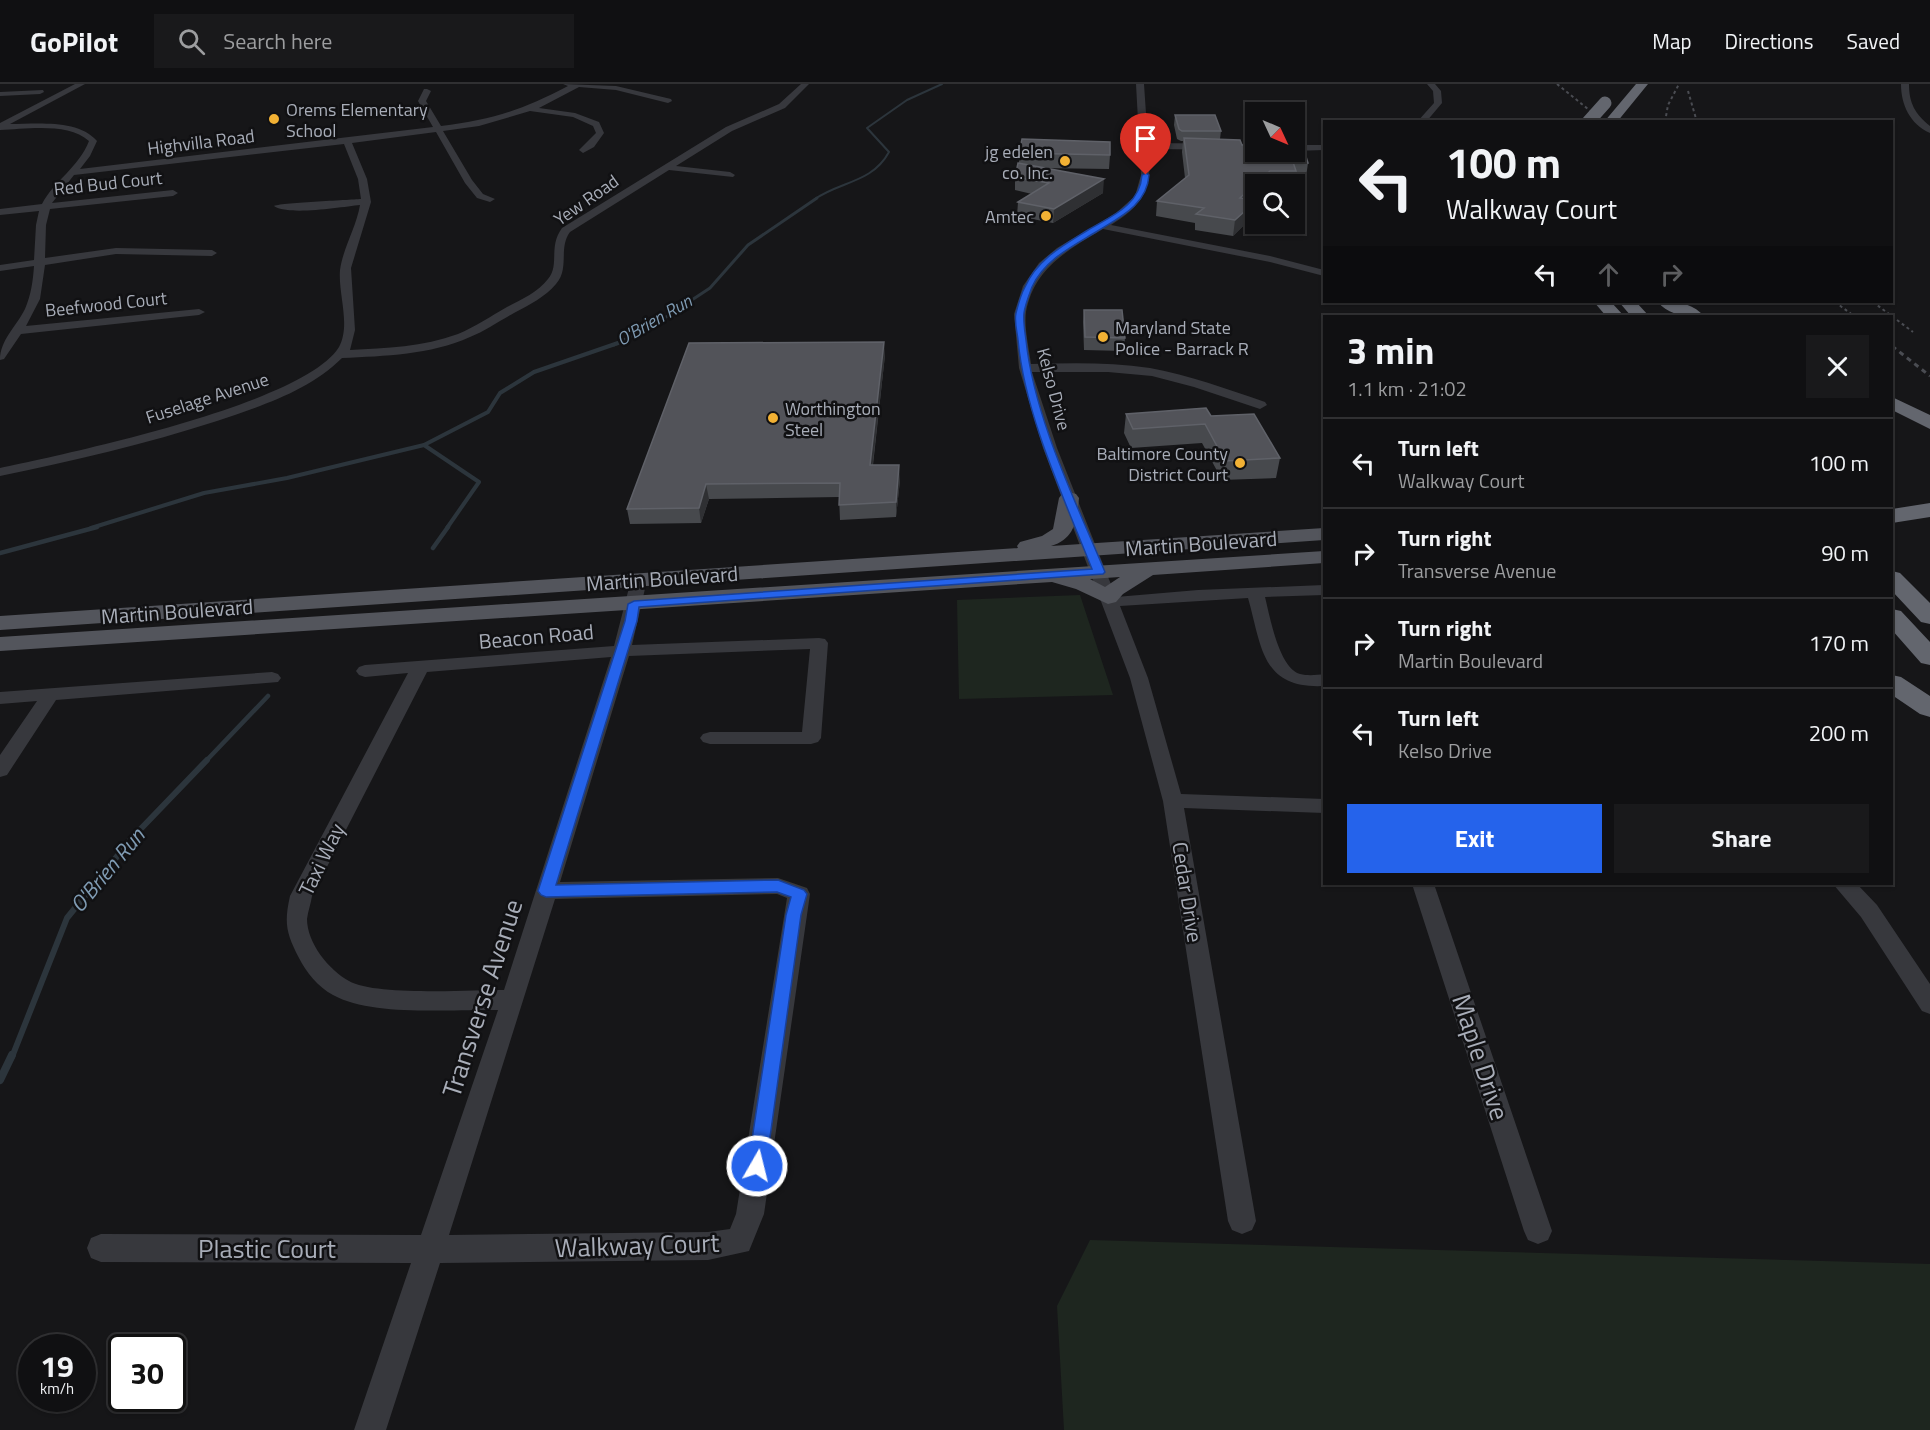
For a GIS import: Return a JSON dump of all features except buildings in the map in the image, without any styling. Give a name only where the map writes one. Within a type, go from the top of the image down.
[{"type":"highway","points":[[1614,117],[1642,84]]},
{"type":"highway","points":[[1590,120],[1614,93]]},
{"type":"highway","points":[[1628,303],[1639,315]]},
{"type":"highway","points":[[1668,303],[1693,315]]},
{"type":"highway","points":[[1893,404],[1930,423]]},
{"type":"highway","points":[[1893,516],[1930,510]]},
{"type":"highway","points":[[1893,579],[1930,617]]},
{"type":"highway","points":[[1893,617],[1930,657]]},
{"type":"highway","points":[[1893,684],[1930,708]]},
{"type":"main road","points":[[980,557],[1037,544],[1059,536],[1068,524],[1069,498]]},
{"type":"main road","name":"Martin Boulevard","points":[[0,623],[1323,534]]},
{"type":"main road","name":"Martin Boulevard","points":[[0,644],[1323,557]]},
{"type":"main road","points":[[1031,576],[1058,578],[1083,584],[1109,600],[1115,589],[1126,581],[1153,568]]},
{"type":"street","points":[[0,85],[11,84]]},
{"type":"street","points":[[0,127],[81,84]]},
{"type":"street","points":[[567,84],[624,90],[668,101]]},
{"type":"street","name":"Highvilla Road","points":[[70,172],[439,130],[495,120],[530,109],[578,84]]},
{"type":"street","name":"Yew Road","points":[[340,354],[409,350],[445,342],[473,331],[531,298],[556,279],[559,270],[558,244],[561,235],[666,166],[729,129],[782,106],[805,84]]},
{"type":"street","name":"Kelso Drive","points":[[1099,572],[1056,467],[1025,368],[1020,314],[1029,286],[1036,274],[1054,256],[1127,210],[1142,191],[1146,175],[1140,84]]},
{"type":"street","points":[[1423,120],[1438,103],[1437,91],[1431,84]]},
{"type":"street","points":[[1905,84],[1904,99],[1908,109],[1930,129]]},
{"type":"street","points":[[427,91],[422,100],[473,189],[480,196],[490,199]]},
{"type":"street","points":[[0,94],[40,92]]},
{"type":"street","points":[[530,109],[575,115],[596,124],[600,133],[591,145],[583,150]]},
{"type":"street","points":[[0,127],[61,128],[90,136],[93,141],[92,146],[50,197],[46,206],[42,216],[39,278],[32,304],[0,356]]},
{"type":"street","points":[[340,354],[348,338],[346,268],[366,202],[363,185],[347,141]]},
{"type":"street","points":[[1143,146],[1245,147]]},
{"type":"street","points":[[1305,148],[1323,148]]},
{"type":"street","points":[[666,166],[730,175]]},
{"type":"street","name":"Red Bud Court","points":[[0,212],[172,193]]},
{"type":"street","points":[[279,206],[304,207],[366,202]]},
{"type":"street","points":[[1103,226],[1160,239],[1255,254],[1323,273]]},
{"type":"street","points":[[0,268],[128,250],[212,253]]},
{"type":"street","name":"Beefwood Court","points":[[17,331],[199,312]]},
{"type":"street","name":"Fuselage Avenue","points":[[0,472],[183,426],[251,406],[307,380],[340,354]]},
{"type":"street","points":[[1025,368],[1083,367],[1137,370],[1200,385],[1260,405]]},
{"type":"street","name":"Cedar Drive","points":[[1099,572],[1139,678],[1173,801],[1242,1221]]},
{"type":"street","name":"Transverse Avenue","points":[[370,1430],[513,1000],[631,621],[639,580]]},
{"type":"street","points":[[1109,600],[1323,590]]},
{"type":"street","points":[[1255,592],[1274,657],[1281,672],[1298,680],[1323,680]]},
{"type":"street","name":"Beacon Road","points":[[365,671],[621,651],[819,643],[811,738],[710,738]]},
{"type":"street","name":"Taxi Way","points":[[420,668],[301,896],[296,920],[298,928],[314,965],[340,988],[356,994],[381,999],[513,1000]]},
{"type":"street","points":[[0,698],[272,678]]},
{"type":"street","points":[[0,770],[51,694]]},
{"type":"street","points":[[1173,801],[1323,806]]},
{"type":"street","name":"Maple Drive","points":[[1423,885],[1538,1231]]},
{"type":"street","points":[[1845,885],[1869,911],[1930,1004]]},
{"type":"street","name":"Walkway Court","points":[[432,1249],[715,1246],[739,1241],[750,1214],[799,894],[778,886],[546,891]]},
{"type":"street","name":"Plastic Court","points":[[101,1248],[432,1249]]},
{"type":"shaded area","points":[[1080,595],[1113,695],[959,699],[957,600]]},
{"type":"shaded area","points":[[1090,1240],[1930,1264],[1930,1430],[1064,1430],[1057,1306]]},
{"type":"waterway","name":"O'Brien Run","points":[[815,199],[874,170],[889,152],[867,128],[907,100],[942,84]]},
{"type":"waterway","name":"O'Brien Run","points":[[618,343],[660,321],[710,288],[748,245],[817,198]]},
{"type":"waterway","name":"O'Brien Run","points":[[424,445],[488,412],[500,393],[534,372],[618,343]]},
{"type":"waterway","points":[[91,528],[204,493],[287,478],[424,445]]},
{"type":"waterway","name":"O'Brien Run","points":[[424,445],[479,482],[447,528]]},
{"type":"waterway","points":[[0,553],[97,527]]},
{"type":"waterway","name":"O'Brien Run","points":[[433,548],[448,527]]},
{"type":"waterway","name":"O'Brien Run","points":[[205,762],[268,696]]},
{"type":"waterway","name":"O'Brien Run","points":[[12,1057],[67,918],[132,838],[207,760]]},
{"type":"waterway","name":"O'Brien Run","points":[[0,1080],[12,1055]]},
{"type":"railway","points":[[1557,84],[1602,120]]},
{"type":"railway","points":[[1665,120],[1668,105],[1679,84]]},
{"type":"railway","points":[[1688,91],[1696,120]]},
{"type":"railway","points":[[1836,303],[1853,315]]},
{"type":"railway","points":[[1874,303],[1890,315]]},
{"type":"railway","points":[[1893,317],[1913,332]]},
{"type":"railway","points":[[1893,347],[1930,376]]},
{"type":"place","name":"Orems Elementary School","points":[[274,119]]},
{"type":"place","name":"jg edelen co. Inc.","points":[[1065,161]]},
{"type":"place","name":"Amtec","points":[[1046,216]]},
{"type":"place","name":"Maryland State Police - Barrack R","points":[[1103,337]]},
{"type":"place","name":"Worthington Steel","points":[[773,418]]},
{"type":"place","name":"Baltimore County District Court","points":[[1240,463]]},
{"type":"route","points":[[757,1166],[773,1048],[799,894],[778,886],[546,891],[631,621],[634,604],[1099,572],[1056,467],[1031,388],[1025,368],[1020,314],[1022,301],[1029,286],[1043,265],[1061,250],[1127,210],[1139,197],[1146,175]]}]
